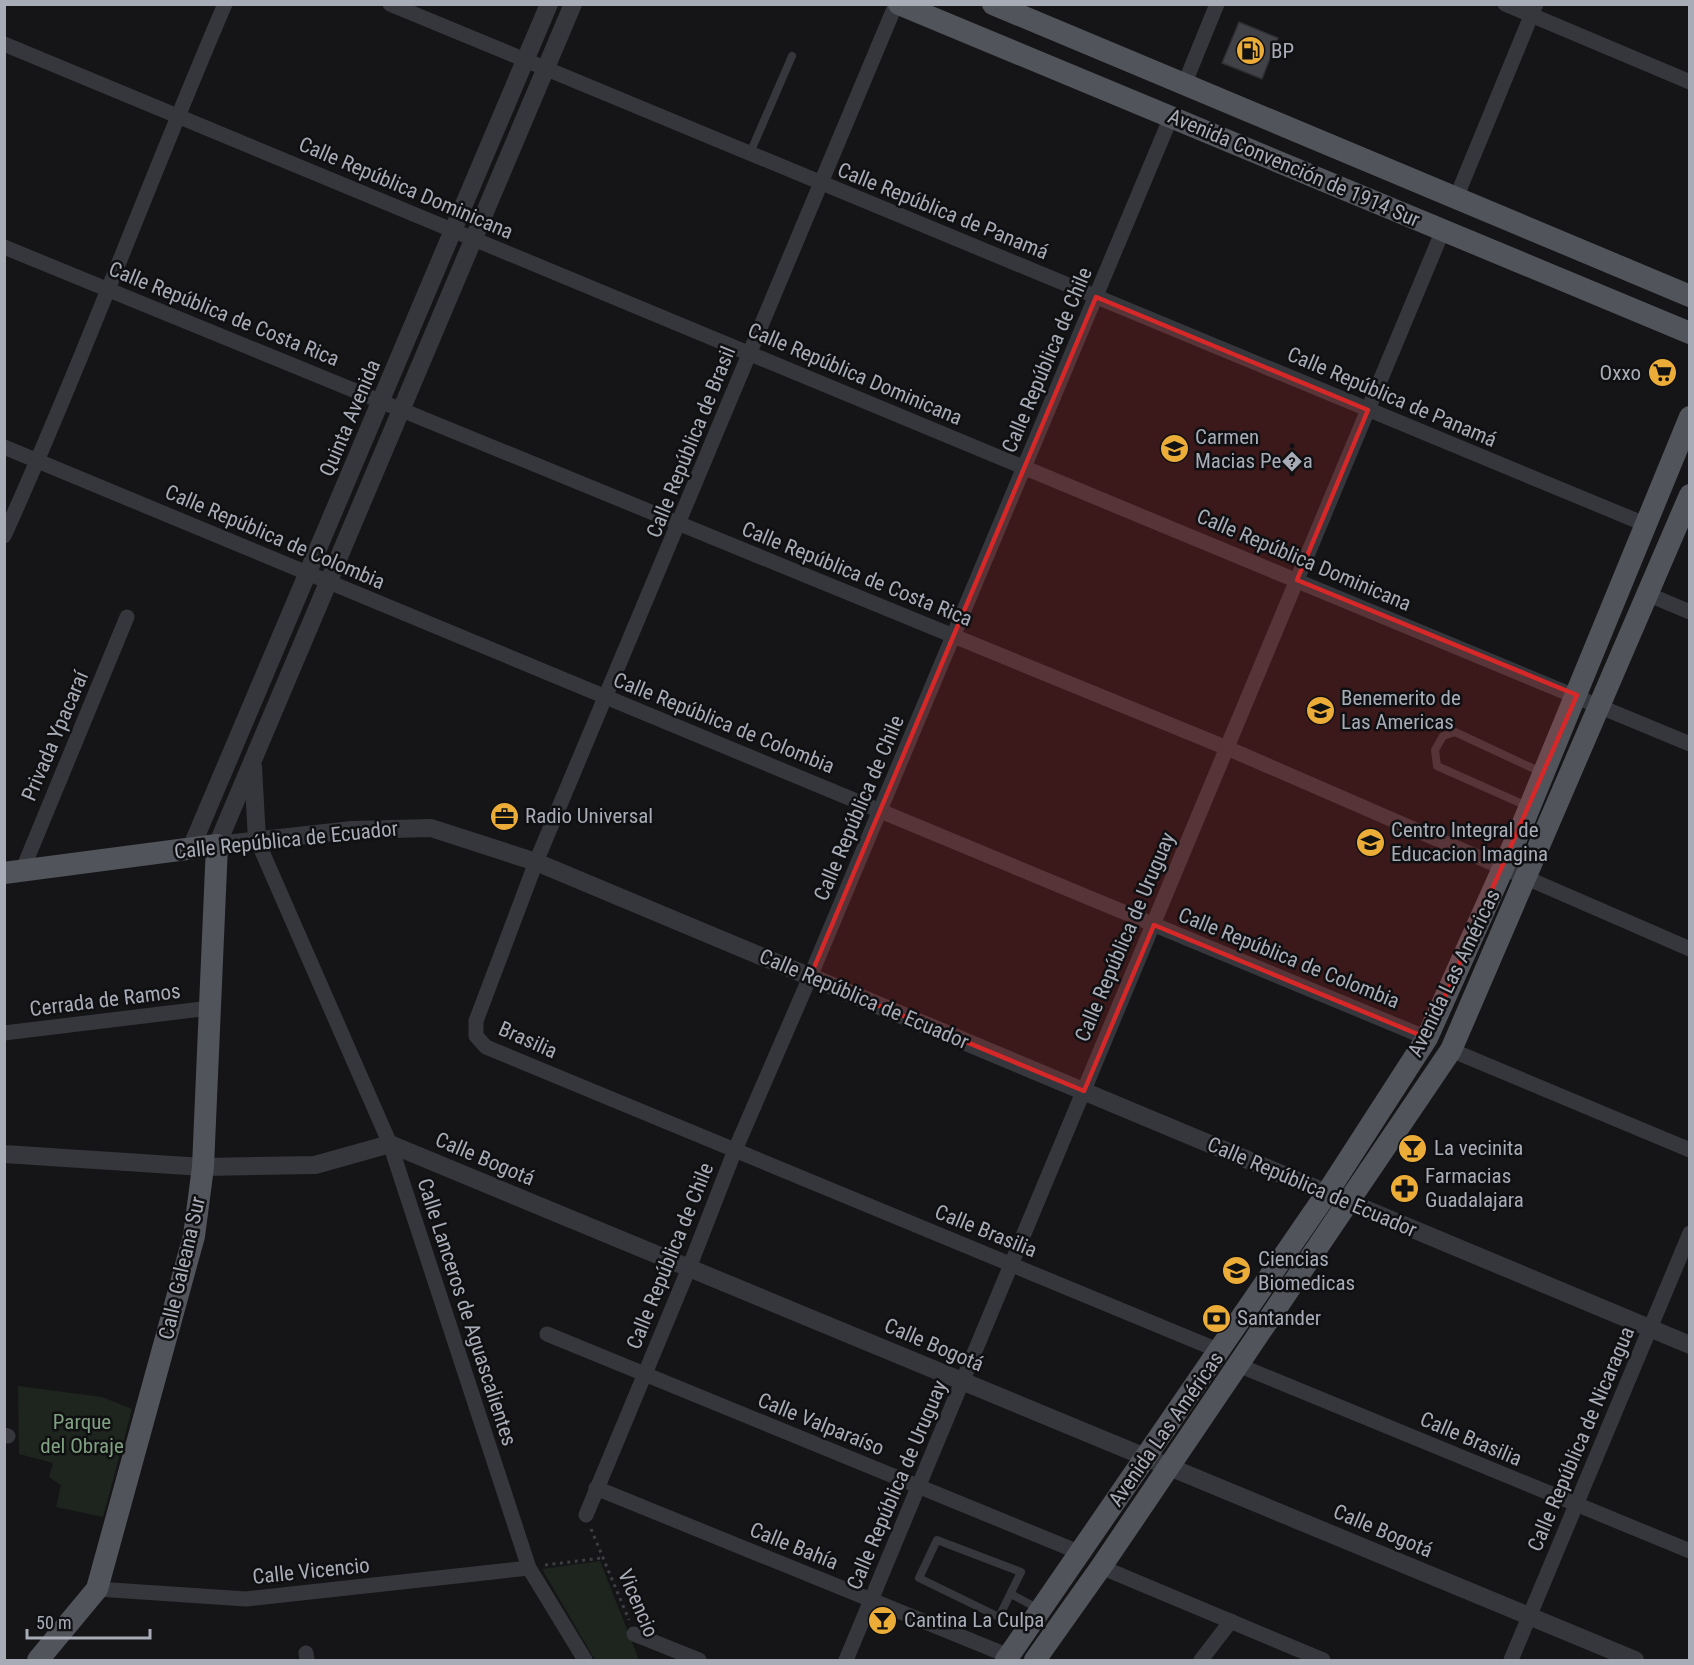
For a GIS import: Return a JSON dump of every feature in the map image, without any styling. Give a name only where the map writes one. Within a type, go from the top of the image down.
[{"type":"main road","name":"Avenida Convención de 1914 Sur","points":[[897,4],[1689,333]]},
{"type":"main road","name":"Avenida Convención de 1914 Sur","points":[[993,4],[1689,296]]},
{"type":"main road","name":"Avenida Las Américas","points":[[1035,1660],[1238,1365],[1427,1038],[1530,808],[1689,417]]},
{"type":"main road","name":"Avenida Las Américas","points":[[1008,1658],[1220,1350],[1451,1050],[1689,495]]},
{"type":"main road","name":"Calle República de Ecuador","points":[[13,872],[217,845]]},
{"type":"main road","name":"Calle Galeana Sur","points":[[38,1660],[97,1589],[194,1236],[203,1167],[217,845]]},
{"type":"street","points":[[4,536],[38,461],[109,290],[177,115],[225,4]]},
{"type":"street","name":"Calle República de Panamá","points":[[390,4],[1647,525]]},
{"type":"street","name":"Quinta Avenida","points":[[191,848],[549,4]]},
{"type":"street","name":"Quinta Avenida","points":[[217,845],[573,4]]},
{"type":"street","name":"Calle República de Brasil","points":[[536,862],[607,698],[820,183],[897,4]]},
{"type":"street","points":[[1184,85],[1217,4]]},
{"type":"street","points":[[1505,4],[1534,10],[1689,82]]},
{"type":"street","points":[[1456,198],[1534,10]]},
{"type":"street","name":"Calle República Dominicana","points":[[4,44],[1576,695],[1689,744]]},
{"type":"street","name":"Calle República de Chile","points":[[586,1515],[689,1268],[735,1150],[954,636],[1171,117]]},
{"type":"street","name":"Calle República de Uruguay","points":[[846,1660],[1443,230]]},
{"type":"street","name":"Calle República de Costa Rica","points":[[4,247],[1227,748],[1689,949]]},
{"type":"street","name":"Calle República de Colombia","points":[[4,447],[1427,1038]]},
{"type":"street","points":[[1647,594],[1689,612]]},
{"type":"street","name":"Privada Ypacaraí","points":[[13,872],[127,617]]},
{"type":"street","points":[[253,761],[256,840]]},
{"type":"street","name":"Calle República de Ecuador","points":[[217,845],[352,830],[431,828],[536,862],[1689,1345]]},
{"type":"street","name":"Calle Lanceros de Aguascalientes","points":[[256,840],[390,1144],[529,1568],[585,1660]]},
{"type":"street","name":"Brasilia","points":[[536,862],[476,1021],[476,1036],[486,1047],[735,1150]]},
{"type":"street","name":"Cerrada de Ramos","points":[[4,1033],[210,1008]]},
{"type":"street","points":[[1451,1050],[1689,1150]]},
{"type":"street","points":[[4,1155],[203,1167],[315,1165],[390,1144]]},
{"type":"street","name":"Calle Bogotá","points":[[390,1144],[1635,1660]]},
{"type":"street","name":"Calle Brasilia","points":[[735,1150],[1220,1350]]},
{"type":"street","name":"Calle República de Nicaragua","points":[[1511,1660],[1689,1233]]},
{"type":"street","name":"Calle Valparaíso","points":[[547,1334],[1081,1553]]},
{"type":"street","name":"Calle Brasilia","points":[[1238,1365],[1689,1551]]},
{"type":"street","name":"Calle Bahía","points":[[596,1488],[1008,1658]]},
{"type":"street","points":[[1101,1567],[1323,1660]]},
{"type":"street","name":"Calle Vicencio","points":[[97,1589],[246,1599],[529,1568]]},
{"type":"street","points":[[1201,1660],[1231,1621]]},
{"type":"street","points":[[634,1634],[699,1660]]},
{"type":"lane","points":[[750,153],[792,56]]},
{"type":"lane","points":[[1530,808],[1437,766],[1435,750],[1443,736],[1455,732],[1544,773]]},
{"type":"lane","points":[[938,1540],[1021,1572],[1011,1594],[999,1617],[919,1578],[938,1540]]},
{"type":"lane","points":[[1011,1594],[1041,1610]]},
{"type":"path","name":"Vicencio","points":[[586,1515],[634,1634]]},
{"type":"path","name":"Vicencio","points":[[529,1568],[602,1558]]},
{"type":"highlighted area","points":[[1096,297],[1368,410],[1297,580],[1577,695],[1427,1038],[1154,925],[1084,1091],[810,977]]},
{"type":"green space","name":"Parque del Obraje","points":[[18,1386],[102,1397],[132,1409],[103,1517],[56,1507],[61,1485],[49,1477],[53,1463],[19,1454]]},
{"type":"green space","points":[[600,1561],[639,1660],[595,1660],[542,1569]]},
{"type":"building","name":"BP","points":[[1239,22],[1278,38],[1262,79],[1222,63]]},
{"type":"place","name":"BP","points":[[1250,51]]},
{"type":"place","name":"Oxxo","points":[[1662,373]]},
{"type":"place","name":"Carmen Macias Pe�a","points":[[1174,449]]},
{"type":"place","name":"Benemerito de Las Americas","points":[[1320,710]]},
{"type":"place","name":"Radio Universal","points":[[504,816]]},
{"type":"place","name":"Centro Integral de Educacion Imagina","points":[[1370,842]]},
{"type":"place","name":"La vecinita","points":[[1413,1148]]},
{"type":"place","name":"Farmacias Guadalajara","points":[[1404,1188]]},
{"type":"place","name":"Ciencias Biomedicas","points":[[1237,1271]]},
{"type":"place","name":"Santander","points":[[1216,1318]]},
{"type":"place","name":"Cantina La Culpa","points":[[883,1620]]}]
